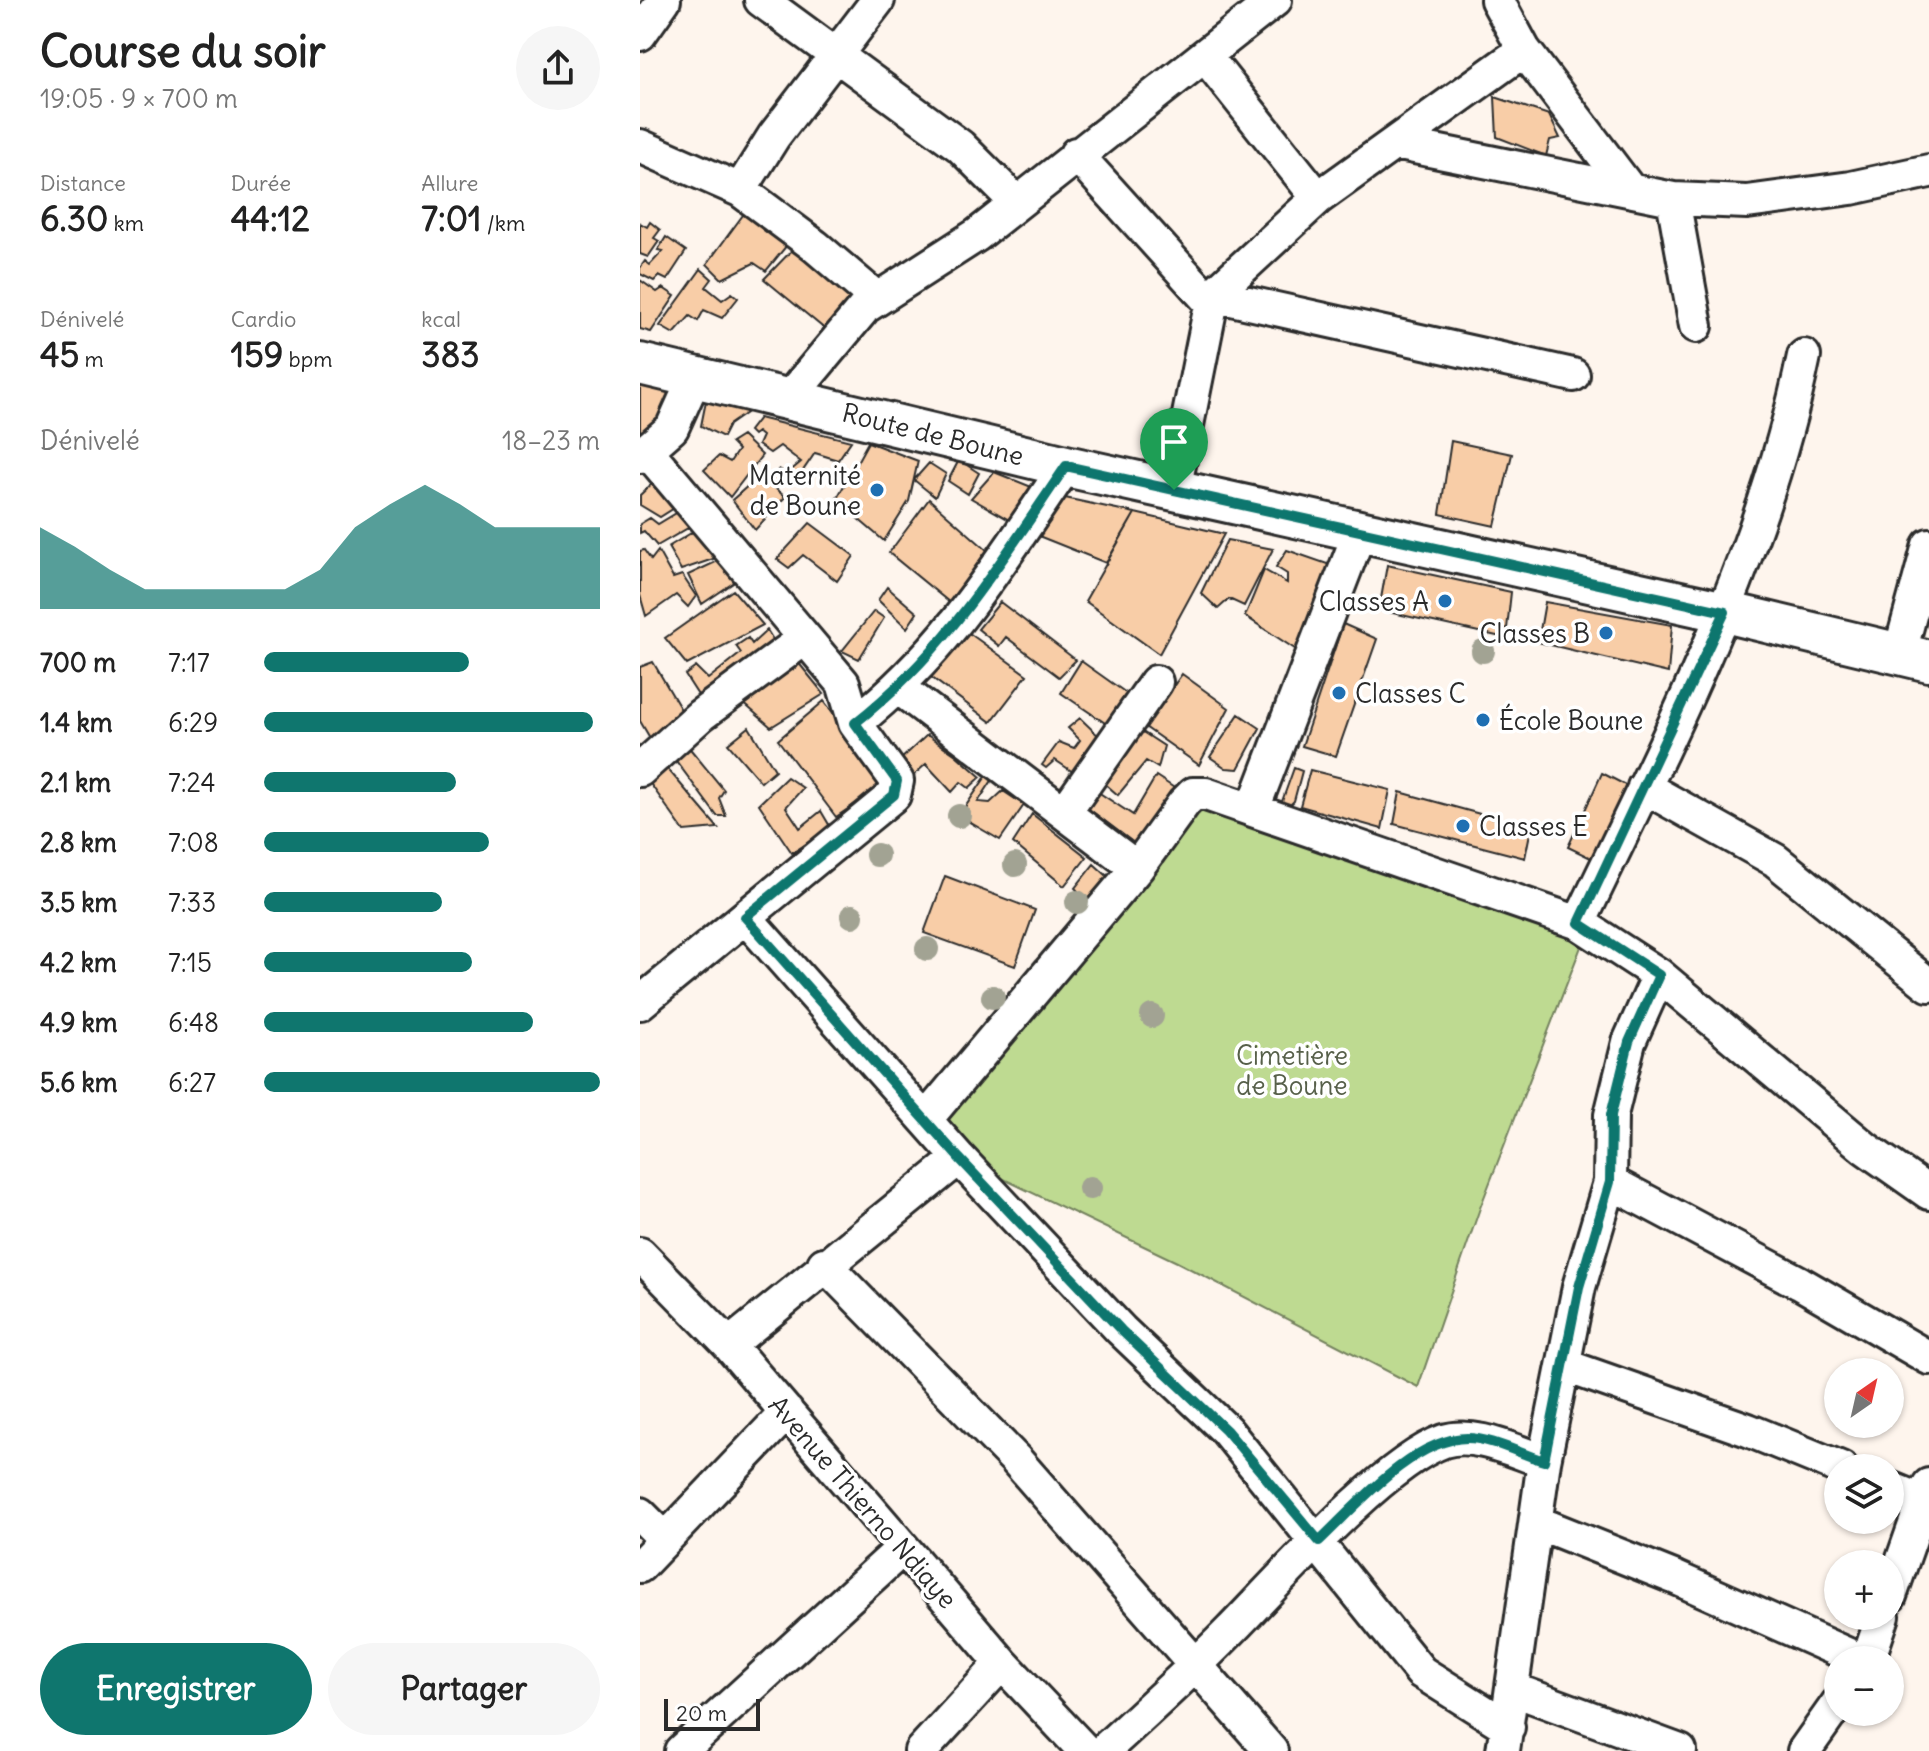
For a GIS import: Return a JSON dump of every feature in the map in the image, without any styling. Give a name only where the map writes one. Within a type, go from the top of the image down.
[{"type":"street","points":[[640,34],[664,0]]},
{"type":"street","points":[[761,0],[960,146],[1017,203]]},
{"type":"street","points":[[740,190],[774,136],[878,0]]},
{"type":"street","points":[[1497,0],[1524,50],[1630,190]]},
{"type":"street","points":[[789,398],[849,323],[876,298],[977,235],[1076,154],[1206,57],[1270,2]]},
{"type":"street","points":[[1174,490],[1212,299],[1318,198],[1524,50]]},
{"type":"street","points":[[1206,57],[1318,198]]},
{"type":"street","points":[[1395,143],[1673,199],[1747,202],[1851,188],[1929,171]]},
{"type":"street","points":[[640,146],[740,190],[815,246],[876,298]]},
{"type":"street","points":[[1076,154],[1212,299],[1573,375]]},
{"type":"street","points":[[1673,199],[1696,326]]},
{"type":"street","points":[[1579,923],[1725,612],[1777,463],[1804,356]]},
{"type":"street","name":"Route de Boune","points":[[640,364],[1066,466],[1725,612],[1914,659]]},
{"type":"street","points":[[640,1003],[894,795],[897,781],[855,723],[843,683],[644,454],[672,428],[694,379]]},
{"type":"street","points":[[855,723],[899,688],[977,599],[1066,466]]},
{"type":"street","points":[[1253,809],[1360,531]]},
{"type":"street","points":[[1914,659],[1929,545]]},
{"type":"street","points":[[640,770],[701,715],[804,639]]},
{"type":"street","points":[[1065,812],[1156,682]]},
{"type":"street","points":[[899,688],[1137,868]]},
{"type":"street","points":[[1644,787],[1775,860],[1929,985]]},
{"type":"street","points":[[926,1119],[1137,868],[1193,794],[1206,794],[1579,923],[1659,975],[1865,1148],[1929,1193]]},
{"type":"street","points":[[745,917],[959,1158],[1121,1330],[1226,1430],[1319,1541],[1421,1672],[1506,1739]]},
{"type":"street","points":[[1506,1739],[1521,1607],[1544,1461],[1566,1366],[1579,1287],[1610,1182],[1611,1115],[1629,1042],[1659,975]]},
{"type":"street","points":[[729,1345],[824,1264],[959,1158]]},
{"type":"street","points":[[1610,1182],[1800,1283],[1929,1358]]},
{"type":"street","name":"Avenue Thierno Ndiaye","points":[[642,1261],[729,1345],[1002,1663],[1085,1751]]},
{"type":"street","points":[[824,1264],[1016,1460],[1271,1751]]},
{"type":"street","points":[[1566,1366],[1748,1430],[1824,1461]]},
{"type":"street","points":[[640,1566],[787,1412]]},
{"type":"street","points":[[1103,1751],[1195,1667],[1319,1541],[1386,1479],[1446,1440],[1471,1438],[1544,1461]]},
{"type":"street","points":[[1904,1490],[1926,1493],[1904,1556]]},
{"type":"street","points":[[640,1514],[664,1538]]},
{"type":"street","points":[[1536,1522],[1676,1578],[1829,1646]]},
{"type":"street","points":[[681,1751],[903,1548]]},
{"type":"street","points":[[921,1751],[1002,1663]]},
{"type":"street","points":[[1512,1689],[1680,1751]]},
{"type":"street","points":[[1814,1747],[1825,1726]]},
{"type":"green space","name":"Cimetière de Boune","points":[[1202,806],[1587,931],[1480,1208],[1418,1387],[1177,1262],[989,1172],[943,1116]]},
{"type":"building","points":[[1495,97],[1549,115],[1560,138],[1550,140],[1546,156],[1497,137]]},
{"type":"building","points":[[751,204],[796,234],[766,271],[754,263],[722,279],[707,264]]},
{"type":"building","points":[[650,222],[660,230],[654,238],[659,241],[648,257],[640,254],[640,223],[647,227]]},
{"type":"building","points":[[666,237],[686,251],[667,280],[659,276],[654,281],[640,274],[640,268],[645,261],[650,265],[663,251],[658,250]]},
{"type":"building","points":[[802,240],[867,296],[832,335],[764,279]]},
{"type":"building","points":[[701,269],[712,279],[706,287],[722,300],[732,293],[738,298],[722,318],[704,310],[698,321],[690,316],[674,334],[660,326]]},
{"type":"building","points":[[640,280],[657,292],[663,288],[675,296],[651,332],[640,329]]},
{"type":"building","points":[[640,381],[675,390],[668,426],[640,448]]},
{"type":"building","points":[[706,401],[749,411],[729,425],[723,437],[701,426]]},
{"type":"building","points":[[759,418],[851,441],[838,460],[815,453],[800,475],[789,472],[801,462],[780,446],[770,453],[758,445],[762,436],[749,431]]},
{"type":"building","points":[[742,436],[762,455],[730,497],[704,470],[719,456],[730,462],[738,450],[731,443]]},
{"type":"building","points":[[1451,441],[1512,454],[1495,526],[1440,514]]},
{"type":"building","name":"Maternité de Boune","points":[[868,442],[918,461],[909,501],[884,541],[836,500]]},
{"type":"building","points":[[959,460],[979,473],[968,494],[948,481]]},
{"type":"building","points":[[929,463],[946,474],[935,497],[914,480]]},
{"type":"building","points":[[779,469],[785,473],[775,488],[785,497],[755,530],[732,500],[759,476],[769,483]]},
{"type":"building","points":[[994,472],[1039,490],[1018,525],[971,498]]},
{"type":"building","points":[[658,478],[679,505],[660,517],[640,505],[640,495]]},
{"type":"building","points":[[1065,498],[1135,513],[1106,563],[1036,535]]},
{"type":"building","points":[[929,499],[996,558],[955,607],[889,553]]},
{"type":"building","points":[[683,509],[698,522],[657,546],[644,531],[640,533],[640,524],[650,518],[658,524]]},
{"type":"building","points":[[1135,513],[1224,534],[1159,654],[1085,601]]},
{"type":"building","points":[[810,523],[854,556],[837,581],[803,555],[789,568],[777,559]]},
{"type":"building","points":[[696,530],[719,557],[681,570],[668,547]]},
{"type":"building","points":[[1227,540],[1273,549],[1244,606],[1229,599],[1218,609],[1201,593]]},
{"type":"building","points":[[644,550],[651,560],[658,551],[673,578],[682,575],[696,596],[688,607],[676,595],[646,616],[640,595],[640,551]]},
{"type":"building","points":[[1287,550],[1339,568],[1307,657],[1245,616],[1264,570],[1287,583],[1287,574],[1276,567]]},
{"type":"building","points":[[720,560],[736,581],[702,604],[688,575]]},
{"type":"building","name":"Classes A","points":[[1387,565],[1511,592],[1506,638],[1379,610]]},
{"type":"building","points":[[887,587],[917,613],[907,628],[878,600]]},
{"type":"building","points":[[733,590],[763,625],[687,665],[665,638]]},
{"type":"building","points":[[1000,602],[1076,660],[1059,677],[1006,637],[999,646],[978,629]]},
{"type":"building","name":"Classes B","points":[[1545,602],[1672,625],[1668,673],[1538,642]]},
{"type":"building","points":[[874,611],[884,618],[859,659],[842,651]]},
{"type":"building","name":"Classes C","points":[[1343,624],[1377,639],[1336,756],[1302,746]]},
{"type":"building","points":[[767,630],[780,651],[705,706],[685,675],[696,667],[708,679],[741,653],[736,646],[748,638],[752,644]]},
{"type":"building","points":[[969,633],[1027,675],[991,722],[931,677]]},
{"type":"building","points":[[793,656],[824,694],[771,727],[741,701]]},
{"type":"building","points":[[1081,661],[1136,700],[1117,731],[1061,693]]},
{"type":"building","points":[[653,662],[687,720],[653,743],[640,721],[640,667]]},
{"type":"building","points":[[1182,674],[1229,708],[1199,765],[1145,727]]},
{"type":"building","points":[[824,701],[886,783],[836,817],[778,740]]},
{"type":"building","points":[[1239,714],[1260,728],[1238,769],[1226,768],[1210,757]]},
{"type":"building","points":[[1080,718],[1105,742],[1079,776],[1055,760],[1046,768],[1042,765],[1059,742],[1074,748],[1080,740],[1068,728]]},
{"type":"building","points":[[749,727],[775,770],[761,782],[728,744]]},
{"type":"building","points":[[1138,729],[1164,746],[1158,768],[1146,761],[1118,795],[1103,782]]},
{"type":"building","points":[[927,735],[981,777],[969,788],[961,782],[952,792],[926,764],[914,775],[899,761]]},
{"type":"building","points":[[687,745],[724,790],[719,798],[726,816],[717,816],[671,754]]},
{"type":"building","points":[[666,767],[718,828],[684,831],[649,782]]},
{"type":"building","points":[[1294,768],[1302,771],[1294,801],[1286,809],[1280,807]]},
{"type":"building","points":[[1310,770],[1390,790],[1382,829],[1300,806]]},
{"type":"building","points":[[1602,773],[1635,790],[1601,863],[1568,847]]},
{"type":"building","points":[[987,775],[993,779],[978,802],[990,803],[1003,791],[1024,805],[1000,840],[959,816]]},
{"type":"building","points":[[1156,776],[1182,793],[1144,851],[1086,807],[1092,788],[1133,815]]},
{"type":"building","points":[[787,777],[803,788],[786,807],[800,828],[821,811],[831,828],[792,853],[759,804]]},
{"type":"building","name":"Classes E","points":[[1400,792],[1531,828],[1525,858],[1394,824]]},
{"type":"building","points":[[1032,814],[1087,857],[1064,886],[1013,843]]},
{"type":"building","points":[[1094,864],[1116,884],[1091,904],[1075,888]]},
{"type":"building","points":[[945,876],[1035,910],[1015,966],[924,933]]},
{"type":"place","name":"Maternité de Boune","points":[[877,490]]},
{"type":"place","name":"Classes A","points":[[1445,601]]},
{"type":"place","name":"Classes B","points":[[1606,633]]},
{"type":"place","name":"Classes C","points":[[1339,693]]},
{"type":"place","name":"École Boune","points":[[1483,720]]},
{"type":"place","name":"Classes E","points":[[1463,826]]},
{"type":"route","points":[[1066,466],[1174,490],[1725,612],[1579,923],[1659,975],[1629,1042],[1611,1115],[1610,1182],[1579,1287],[1566,1366],[1544,1461],[1471,1438],[1446,1440],[1427,1449],[1386,1479],[1319,1541],[1226,1430],[1121,1330],[959,1158],[745,917],[894,795],[898,789],[897,781],[855,723],[899,688],[977,599],[1066,466]]}]
